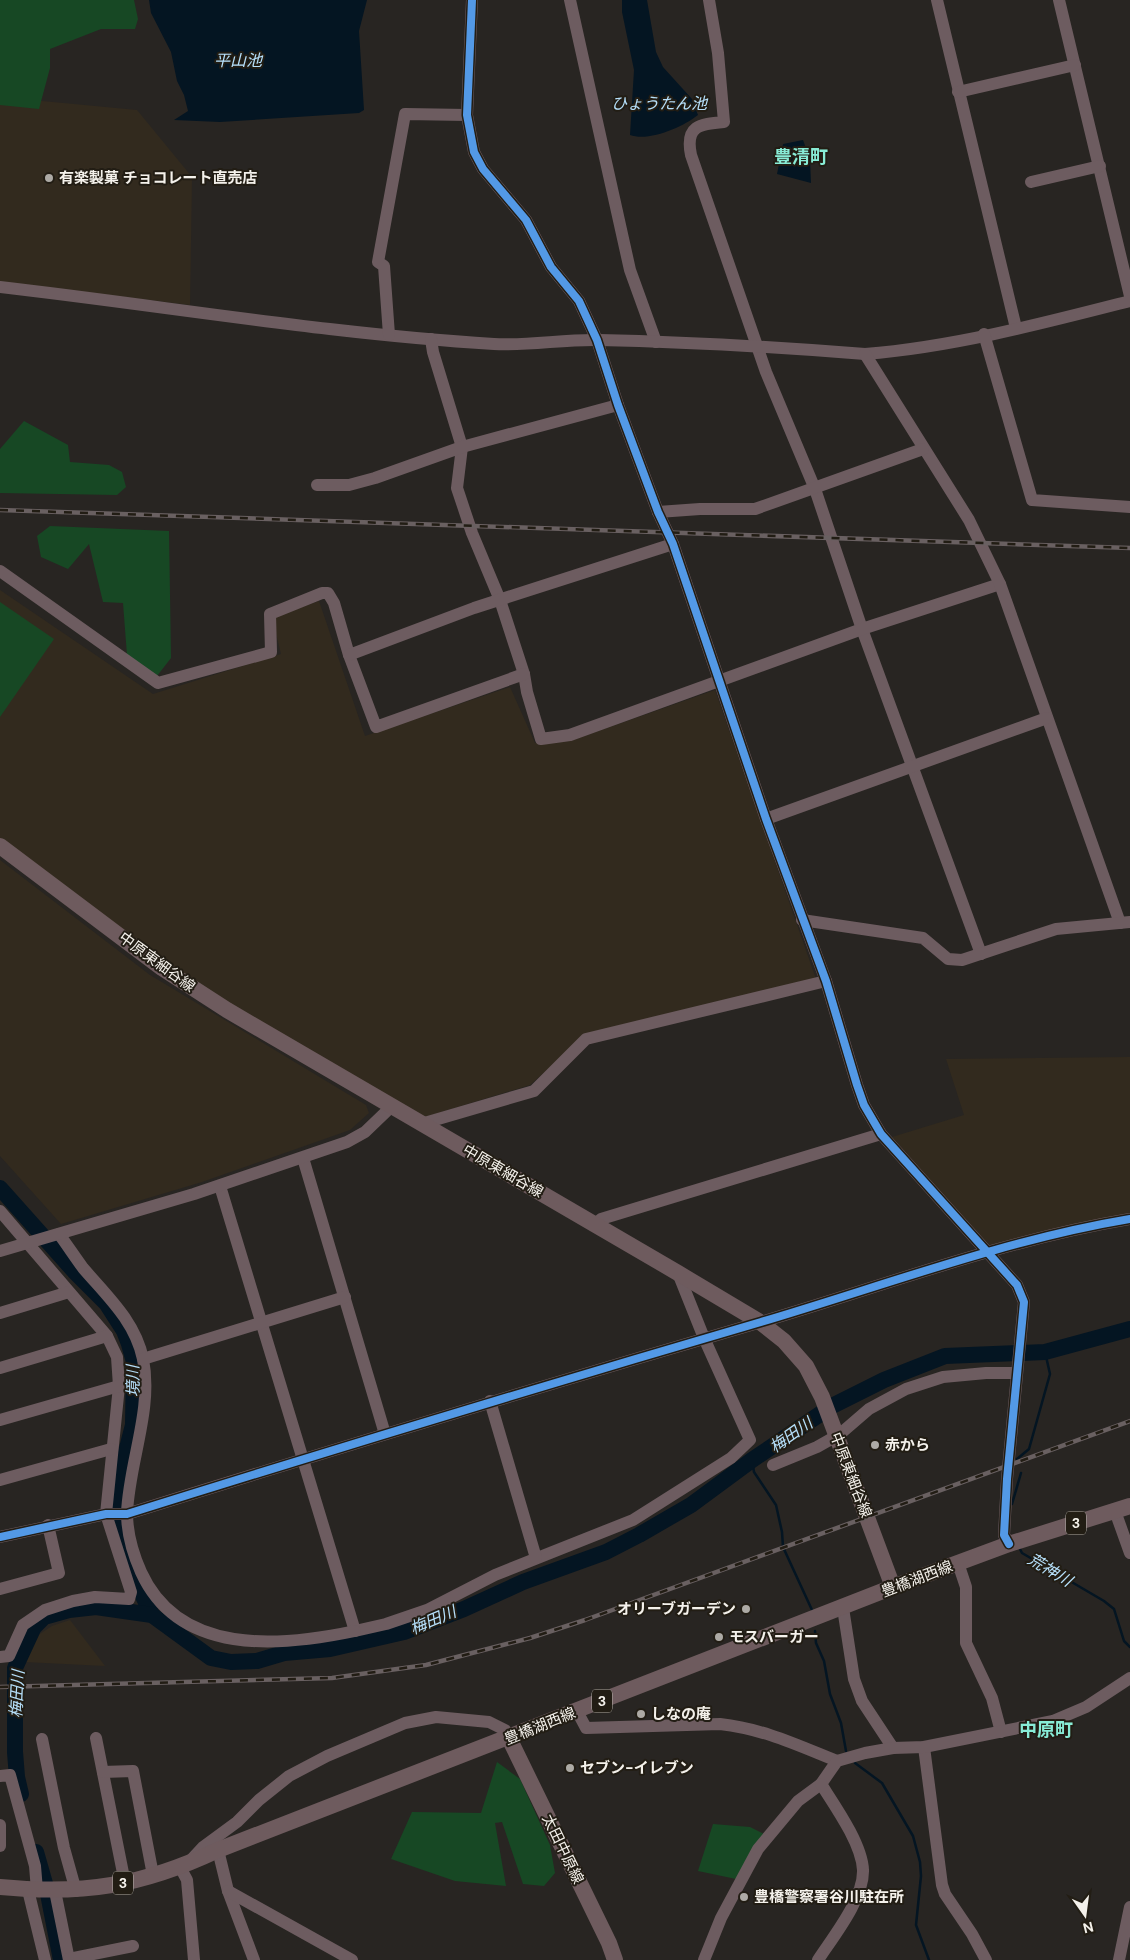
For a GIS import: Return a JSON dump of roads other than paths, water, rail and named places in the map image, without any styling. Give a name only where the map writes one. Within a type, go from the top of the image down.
[{"type":"main road","name":"中原東細谷線","points":[[0,846],[162,968],[227,1010],[678,1273],[760,1322],[784,1341],[806,1366],[822,1397],[893,1587]]},
{"type":"main road","name":"豊橋湖西線","points":[[0,1887],[76,1891],[125,1883],[183,1866],[218,1850],[893,1587],[1015,1542],[1122,1508]]},
{"type":"main road","name":"太田中原線","points":[[509,1738],[609,1943],[615,1960]]},
{"type":"street","points":[[472,0],[467,115],[474,152],[483,169],[526,220],[551,267],[579,301],[597,340],[618,405],[658,512],[673,544],[766,819],[826,981],[864,1105],[881,1134],[1017,1285],[1024,1302],[1006,1479],[1004,1535],[1015,1542]]},
{"type":"street","points":[[570,0],[630,270],[656,342]]},
{"type":"street","points":[[709,0],[724,100],[724,122],[703,124],[694,130],[688,141],[713,223],[766,372],[815,489],[862,629],[980,954]]},
{"type":"street","points":[[937,0],[1016,328]]},
{"type":"street","points":[[1059,0],[1130,296]]},
{"type":"street","points":[[958,92],[1075,65]]},
{"type":"street","points":[[390,335],[384,266],[378,262],[405,114],[467,115]]},
{"type":"street","points":[[1031,182],[1100,166]]},
{"type":"street","points":[[0,287],[432,340],[497,345],[597,340],[865,354],[909,350],[1016,328],[1130,301]]},
{"type":"street","points":[[984,334],[1032,500],[1130,507]]},
{"type":"street","points":[[432,340],[433,352],[462,447],[457,488],[472,533],[500,600],[524,674],[527,692],[541,739],[570,734],[862,629],[1000,584]]},
{"type":"street","points":[[802,920],[924,938],[948,959],[962,960],[1056,929],[1125,922],[1047,718],[1000,584],[969,520],[865,354]]},
{"type":"street","points":[[317,485],[349,484],[375,478],[462,447],[618,405]]},
{"type":"street","points":[[658,512],[700,509],[755,509],[923,449]]},
{"type":"street","points":[[349,655],[500,600],[673,544]]},
{"type":"street","points":[[0,571],[158,684],[271,652],[270,614],[322,593],[328,593],[334,603],[349,655],[376,727],[524,674]]},
{"type":"street","points":[[766,819],[1047,718]]},
{"type":"street","points":[[421,1124],[534,1091],[586,1039],[826,981]]},
{"type":"street","points":[[0,1251],[220,1186],[347,1142],[365,1132],[391,1107]]},
{"type":"street","points":[[595,1224],[601,1219],[881,1134]]},
{"type":"street","points":[[303,1158],[385,1434]]},
{"type":"street","points":[[220,1186],[260,1324],[304,1459],[355,1631]]},
{"type":"street","points":[[0,1211],[107,1336],[117,1357],[119,1386],[111,1449],[106,1514],[132,1592],[129,1599],[95,1597],[73,1601],[45,1610],[23,1625],[9,1656],[0,1657]]},
{"type":"street","points":[[0,1537],[48,1525],[106,1514],[127,1514],[490,1401],[760,1322],[989,1252],[1088,1226],[1130,1219]]},
{"type":"street","points":[[56,1235],[114,1302],[127,1320],[143,1359],[143,1413],[127,1514],[132,1546],[145,1580],[158,1600],[173,1615],[193,1628],[214,1636],[242,1641],[304,1639],[355,1631],[386,1624],[427,1610],[495,1575],[633,1520],[731,1458],[750,1440],[704,1338],[678,1273]]},
{"type":"street","points":[[0,1313],[70,1292]]},
{"type":"street","points":[[143,1359],[345,1297]]},
{"type":"street","points":[[0,1368],[107,1336]]},
{"type":"street","points":[[773,1465],[835,1434],[869,1410],[906,1389],[943,1377],[1017,1371]]},
{"type":"street","points":[[0,1420],[119,1386]]},
{"type":"street","points":[[490,1401],[536,1558]]},
{"type":"street","points":[[0,1480],[111,1449]]},
{"type":"street","points":[[1122,1508],[1130,1553]]},
{"type":"street","points":[[0,1589],[59,1573],[48,1525]]},
{"type":"street","points":[[958,1563],[966,1587],[966,1643],[992,1698],[1001,1732]]},
{"type":"street","points":[[843,1608],[854,1680],[862,1701],[893,1748]]},
{"type":"street","points":[[577,1711],[586,1728],[720,1724],[780,1737],[838,1761],[893,1748],[924,1747],[1053,1721],[1086,1707],[1130,1678]]},
{"type":"street","points":[[194,1960],[187,1880],[183,1866],[203,1847],[237,1822],[259,1800],[289,1776],[327,1756],[405,1723],[436,1718],[489,1722],[505,1730],[509,1738]]},
{"type":"street","points":[[96,1738],[125,1883]]},
{"type":"street","points":[[42,1739],[64,1848],[76,1891]]},
{"type":"street","points":[[924,1747],[942,1884],[945,1894],[972,1934],[986,1960]]},
{"type":"street","points":[[704,1960],[721,1918],[758,1849],[798,1801],[821,1784],[838,1761]]},
{"type":"street","points":[[103,1772],[133,1771],[153,1875]]},
{"type":"street","points":[[0,1776],[10,1775],[42,1890],[69,1960],[132,1946]]},
{"type":"street","points":[[818,1960],[859,1892],[863,1871],[861,1855],[821,1784]]},
{"type":"street","points":[[0,1825],[0,1846]]},
{"type":"street","points":[[218,1850],[228,1891],[254,1960]]},
{"type":"street","points":[[42,1890],[45,1960]]},
{"type":"street","points":[[228,1891],[352,1960]]},
{"type":"street","points":[[1119,1960],[1130,1907]]},
{"type":"water","name":"平山池","points":[[149,0],[367,0],[359,31],[364,110],[359,113],[220,122],[174,120],[188,111],[184,95],[177,81],[171,52],[151,13]]},
{"type":"water","name":"ひょうたん池","points":[[622,0],[647,0],[656,52],[663,67],[692,99],[698,115],[692,120],[666,132],[647,137],[630,135],[634,70],[622,12]]},
{"type":"water","points":[[803,140],[810,159],[811,183],[777,174],[783,144]]},
{"type":"waterway","name":"境川","points":[[0,1188],[74,1271],[106,1303],[124,1331],[129,1344],[134,1362],[133,1425],[124,1460],[119,1519],[127,1562],[152,1615]]},
{"type":"waterway","name":"梅田川","points":[[21,1794],[17,1777],[15,1752],[15,1668],[34,1627],[44,1617],[69,1610],[96,1607],[152,1615],[211,1658],[231,1662],[257,1661],[284,1653],[330,1649],[404,1632],[464,1609],[523,1582],[606,1552],[639,1535],[691,1505],[752,1460],[832,1406],[884,1380],[945,1356],[1045,1352],[1130,1329]]},
{"type":"waterway","name":"荒神川","points":[[1017,1459],[1029,1449],[1050,1374],[1045,1352]]},
{"type":"waterway","points":[[752,1460],[754,1472],[776,1505],[783,1547],[812,1610]]},
{"type":"waterway","name":"荒神川","points":[[1012,1504],[1021,1473]]},
{"type":"waterway","name":"荒神川","points":[[1019,1547],[1022,1553],[1104,1601],[1114,1609],[1124,1641],[1130,1647]]},
{"type":"waterway","points":[[815,1631],[816,1643],[824,1661],[830,1694],[841,1723],[846,1751]]},
{"type":"waterway","name":"梅田川","points":[[11,1659],[18,1658]]},
{"type":"waterway","points":[[855,1763],[882,1783],[913,1836],[920,1862],[921,1876],[916,1925],[929,1960]]},
{"type":"waterway","name":"梅田川","points":[[36,1852],[48,1894],[61,1960]]},
{"type":"railway","points":[[0,510],[1130,548]]},
{"type":"railway","points":[[0,1687],[332,1678],[426,1665],[530,1638],[585,1620],[1130,1421]]},
{"type":"place","name":"有楽製菓 チョコレート直売店","points":[[49,178]]},
{"type":"place","name":"赤から","points":[[875,1445]]},
{"type":"place","name":"オリーブガーデン","points":[[746,1609]]},
{"type":"place","name":"モスバーガー","points":[[719,1637]]},
{"type":"place","name":"しなの庵","points":[[641,1714]]},
{"type":"place","name":"セブン-イレブン","points":[[570,1768]]},
{"type":"place","name":"豊橋警察署谷川駐在所","points":[[744,1897]]},
{"type":"district","name":"豊清町","points":[[801,157]]},
{"type":"district","name":"中原町","points":[[1046,1730]]}]
